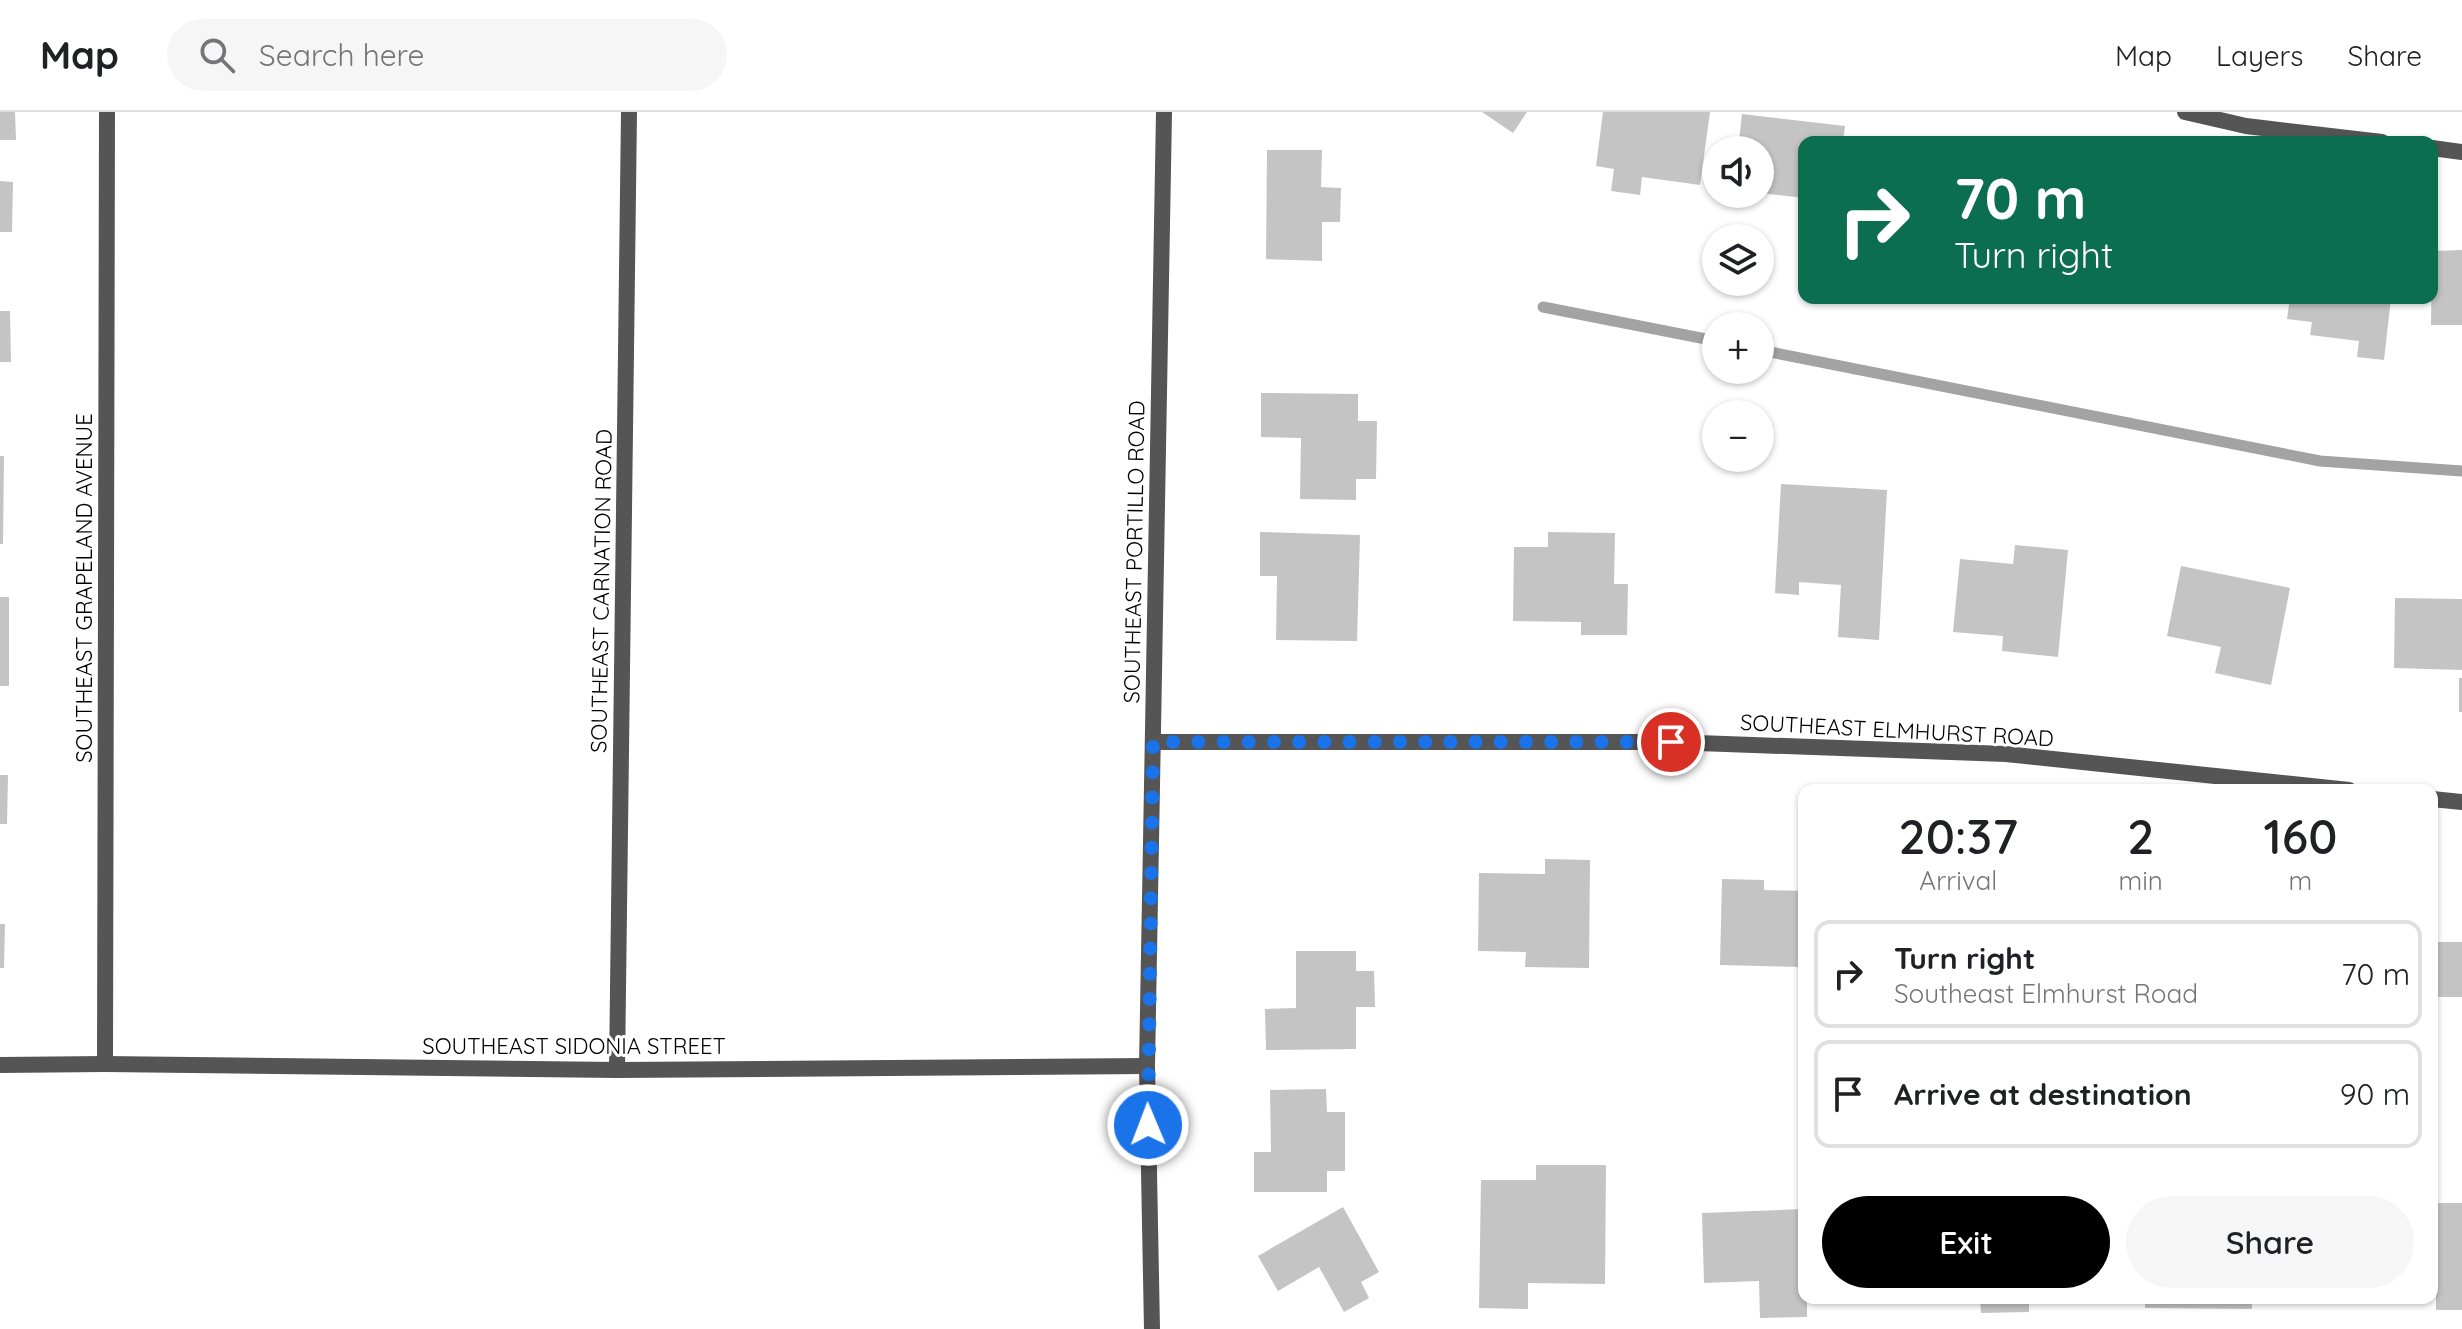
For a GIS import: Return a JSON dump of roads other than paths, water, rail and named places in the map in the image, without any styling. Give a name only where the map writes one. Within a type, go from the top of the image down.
[{"type":"street","name":"SOUTHEAST GRAPELAND AVENUE","points":[[105,1064],[107,112]]},
{"type":"street","name":"SOUTHEAST CARNATION ROAD","points":[[617,1070],[629,112]]},
{"type":"street","name":"SOUTHEAST PORTILLO ROAD","points":[[1152,1329],[1147,1066],[1164,112]]},
{"type":"street","points":[[2185,112],[2246,126],[2331,136]]},
{"type":"street","points":[[2438,149],[2462,152]]},
{"type":"street","name":"SOUTHEAST ELMHURST ROAD","points":[[1153,742],[1671,742],[2006,754],[2292,784]]},
{"type":"street","points":[[2438,800],[2462,802]]},
{"type":"street","name":"SOUTHEAST SIDONIA STREET","points":[[0,1065],[617,1070],[1147,1066]]},
{"type":"waterway","points":[[1543,307],[1702,338]]},
{"type":"waterway","points":[[1774,353],[2320,461],[2462,471]]}]
